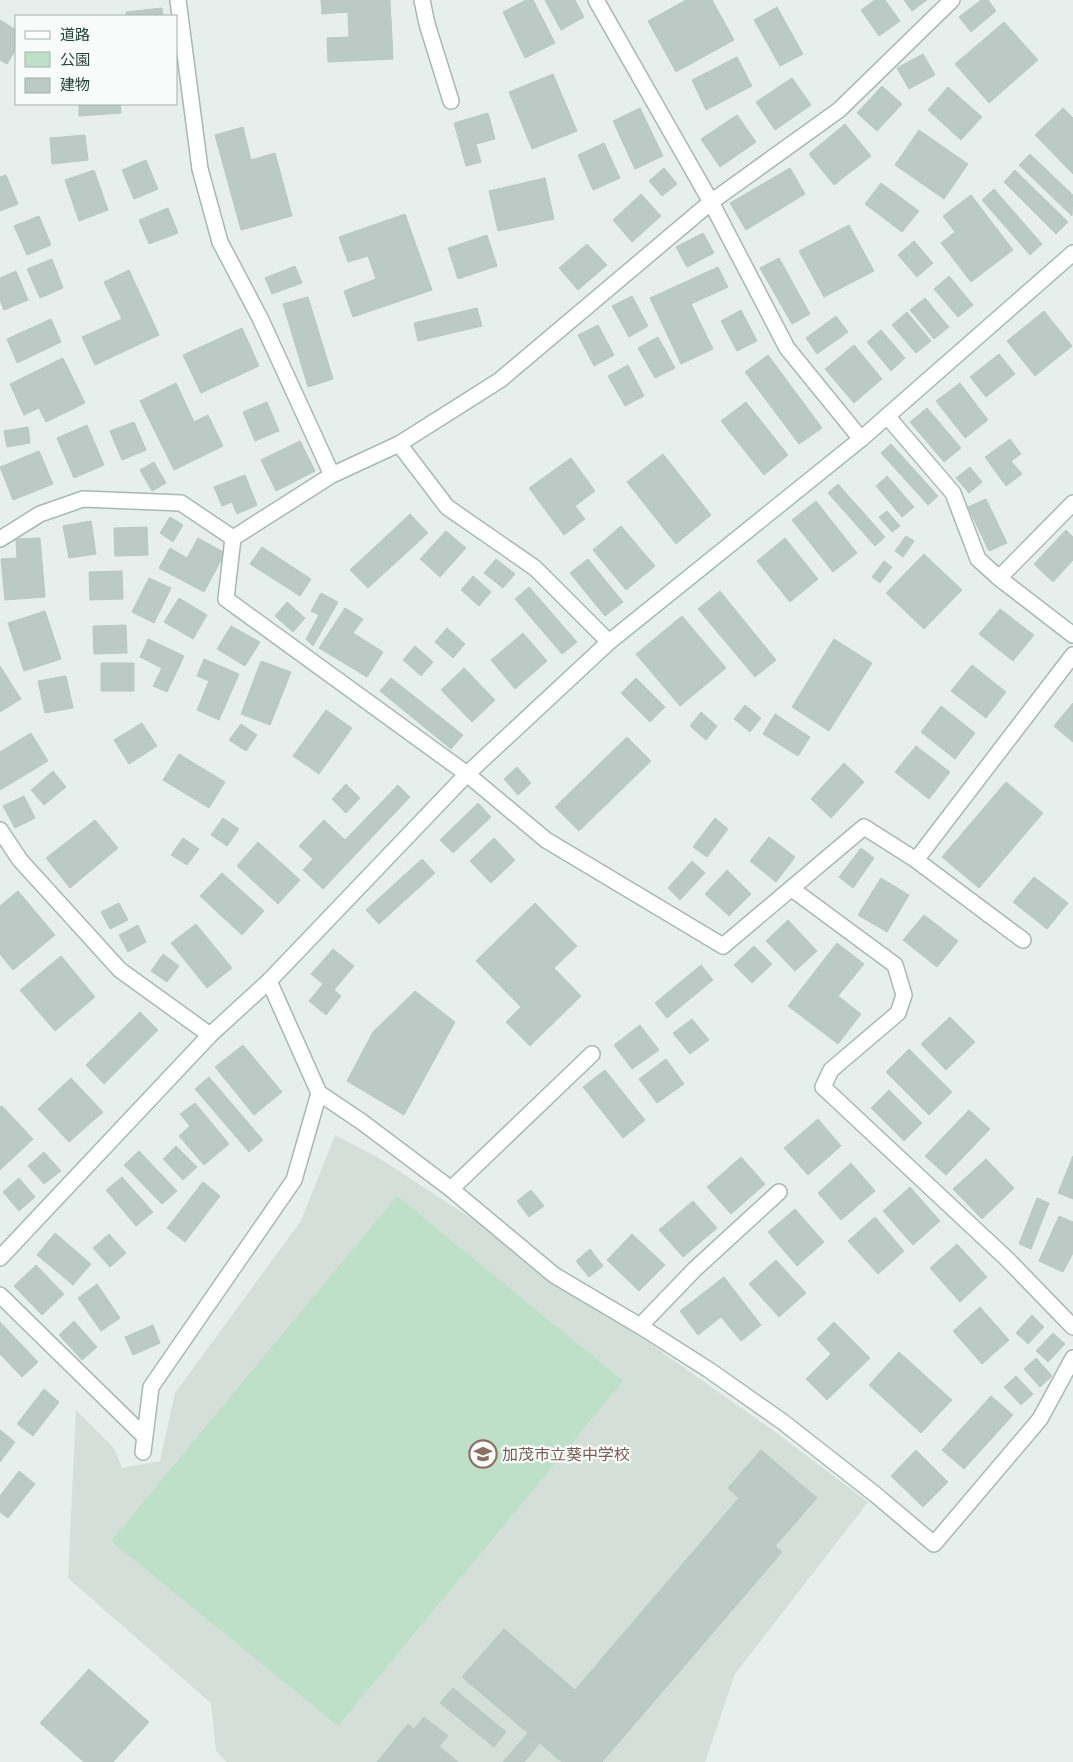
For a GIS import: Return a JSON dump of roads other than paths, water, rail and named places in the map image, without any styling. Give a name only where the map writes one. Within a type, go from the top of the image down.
[{"type":"street","points":[[178,0],[200,169],[220,242],[260,318],[332,475]]},
{"type":"street","points":[[422,0],[427,24],[451,101]]},
{"type":"street","points":[[596,0],[711,202],[787,348],[861,439]]},
{"type":"street","points":[[233,538],[332,475],[399,444],[500,380],[711,202],[839,110],[952,0]]},
{"type":"street","points":[[0,1258],[210,1035],[269,981],[467,774],[609,642],[861,439],[1073,253]]},
{"type":"street","points":[[887,416],[952,493],[978,559],[999,578],[1073,635]]},
{"type":"street","points":[[399,444],[448,508],[535,568],[609,642]]},
{"type":"street","points":[[0,539],[40,514],[82,499],[181,503],[233,538]]},
{"type":"street","points":[[999,578],[1073,503]]},
{"type":"street","points":[[233,538],[226,599],[467,774],[546,840],[723,946],[864,827],[916,860],[1023,940]]},
{"type":"street","points":[[916,860],[1073,655]]},
{"type":"street","points":[[0,830],[20,860],[120,970],[210,1035]]},
{"type":"street","points":[[792,889],[895,965],[904,994],[898,1013],[830,1070],[823,1087],[1007,1259],[1073,1327]]},
{"type":"street","points":[[269,981],[319,1093],[362,1122],[451,1189],[554,1275],[640,1326],[783,1422],[876,1495],[934,1544],[1040,1419],[1073,1358]]},
{"type":"street","points":[[451,1189],[592,1054]]},
{"type":"street","points":[[143,1452],[151,1387],[294,1180],[319,1093]]},
{"type":"street","points":[[640,1326],[695,1269],[779,1192]]},
{"type":"street","points":[[0,1295],[145,1437]]},
{"type":"place","name":"加茂市立葵中学校","points":[[483,1454]]}]
